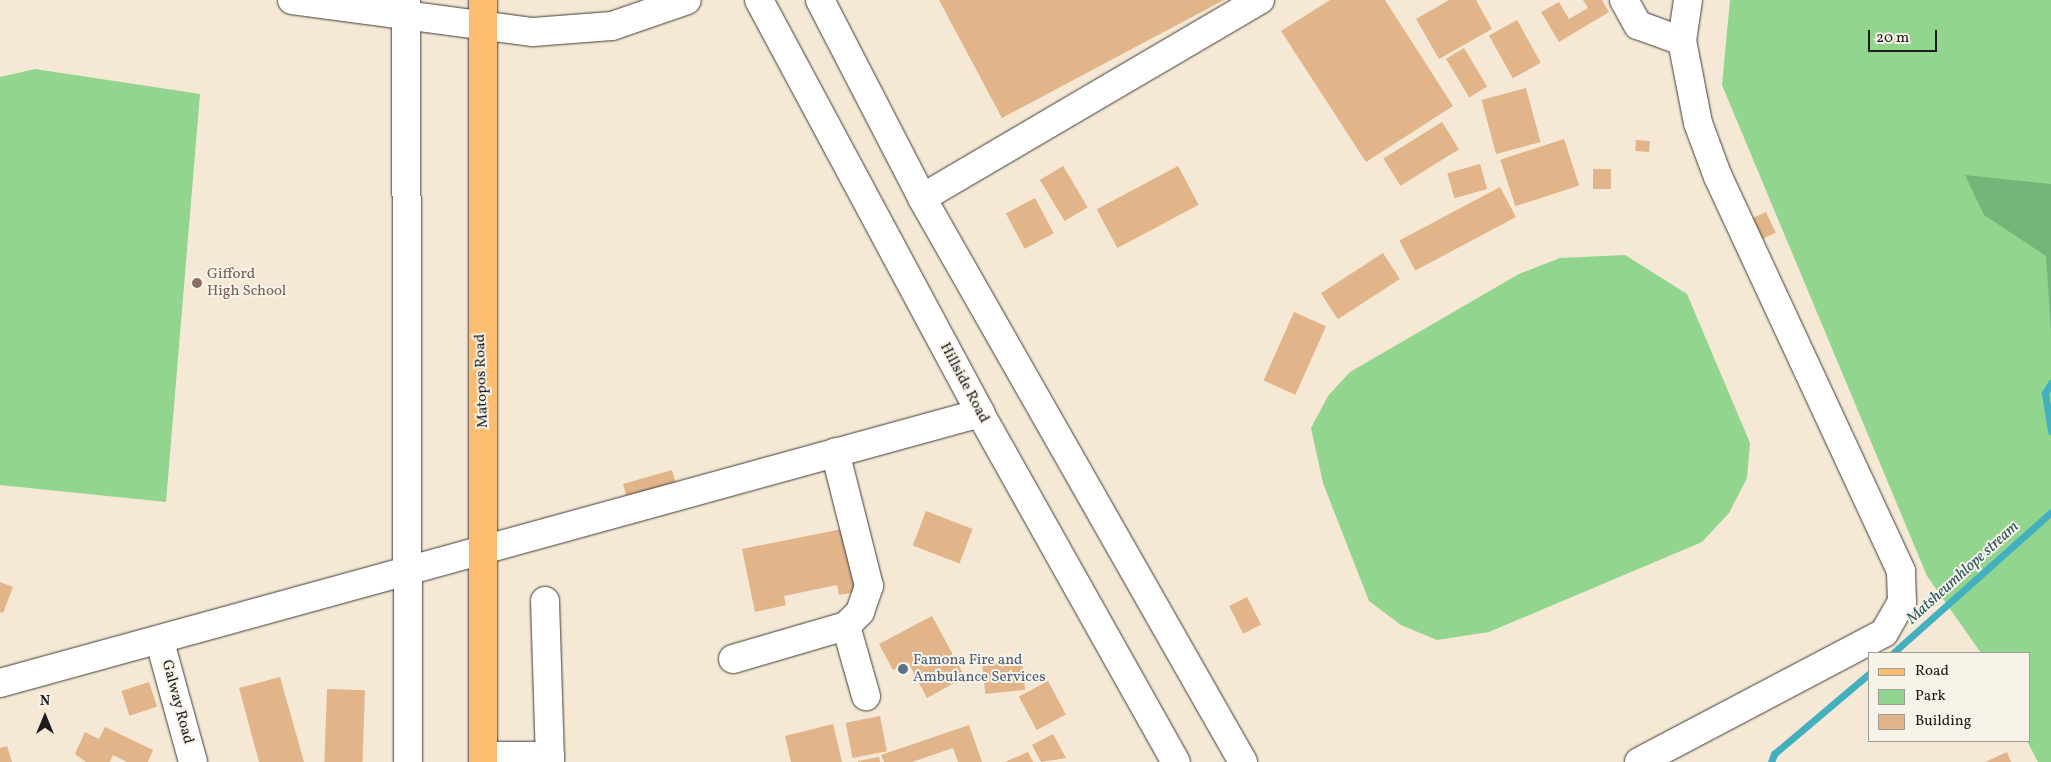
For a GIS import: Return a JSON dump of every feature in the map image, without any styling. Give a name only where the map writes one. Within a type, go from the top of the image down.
[{"type":"main road","name":"Matopos Road","points":[[483,12],[480,330],[486,546],[483,759]]},
{"type":"street","points":[[292,0],[483,12],[533,32],[612,26],[687,0]]},
{"type":"street","name":"Hillside Road","points":[[759,0],[980,413],[1176,762]]},
{"type":"street","points":[[820,0],[922,198],[1243,762]]},
{"type":"street","points":[[922,198],[1260,0]]},
{"type":"street","points":[[1624,0],[1638,25],[1682,41]]},
{"type":"street","points":[[1639,762],[1884,633],[1902,602],[1901,571],[1718,177],[1689,94],[1682,41],[1688,0]]},
{"type":"street","points":[[406,8],[408,762]]},
{"type":"street","points":[[0,683],[160,642],[408,573],[486,546],[980,413]]},
{"type":"street","points":[[733,659],[846,626],[860,612],[869,586],[835,452]]},
{"type":"street","points":[[483,759],[550,759],[545,601]]},
{"type":"street","points":[[846,626],[866,696]]},
{"type":"street","name":"Galway Road","points":[[160,642],[194,762]]},
{"type":"green space","points":[[1730,0],[2051,0],[2051,762],[2038,762],[2028,742],[2031,742],[2031,652],[1980,652],[1927,576],[1722,85]]},
{"type":"green space","points":[[35,69],[200,94],[166,502],[0,485],[0,77]]},
{"type":"green space","points":[[1965,175],[2051,184],[2051,333],[2046,256],[1984,215]]},
{"type":"green space","points":[[1625,255],[1687,294],[1750,443],[1747,478],[1729,513],[1702,542],[1489,632],[1437,640],[1401,625],[1369,601],[1323,483],[1311,428],[1328,396],[1350,372],[1519,274],[1560,258]]},
{"type":"building","points":[[939,0],[1224,0],[1002,118]]},
{"type":"building","points":[[1330,0],[1385,0],[1453,106],[1366,162],[1281,31]]},
{"type":"building","points":[[1449,0],[1476,0],[1492,29],[1439,59],[1416,19]]},
{"type":"building","points":[[1583,0],[1602,0],[1609,12],[1559,42],[1541,12],[1559,2],[1569,19],[1588,8]]},
{"type":"building","points":[[1517,20],[1541,63],[1513,78],[1489,36]]},
{"type":"building","points":[[1464,48],[1487,87],[1469,97],[1446,59]]},
{"type":"building","points":[[1526,88],[1540,142],[1496,154],[1482,100]]},
{"type":"building","points":[[1442,122],[1459,149],[1400,186],[1383,159]]},
{"type":"building","points":[[1564,139],[1579,186],[1515,206],[1500,160]]},
{"type":"building","points":[[1636,140],[1650,141],[1649,152],[1635,151]]},
{"type":"building","points":[[1480,164],[1487,189],[1454,198],[1447,173]]},
{"type":"building","points":[[1063,166],[1088,207],[1065,221],[1040,180]]},
{"type":"building","points":[[1178,166],[1199,205],[1117,248],[1097,209]]},
{"type":"building","points":[[1593,169],[1611,169],[1611,189],[1593,189]]},
{"type":"building","points":[[1500,187],[1516,217],[1415,271],[1399,241]]},
{"type":"building","points":[[1035,198],[1054,233],[1025,249],[1006,213]]},
{"type":"building","points":[[1766,212],[1776,233],[1756,242],[1746,221]]},
{"type":"building","points":[[1383,253],[1400,279],[1338,319],[1321,293]]},
{"type":"building","points":[[1294,312],[1326,326],[1295,395],[1263,381]]},
{"type":"building","points":[[672,470],[677,488],[628,502],[623,484]]},
{"type":"building","points":[[926,511],[973,529],[959,563],[913,546]]},
{"type":"building","points":[[847,528],[861,591],[839,595],[837,585],[784,596],[786,605],[755,612],[742,549]]},
{"type":"building","points":[[0,582],[13,587],[3,613],[0,612]]},
{"type":"building","points":[[1247,597],[1261,625],[1243,634],[1229,606]]},
{"type":"building","points":[[932,616],[965,677],[927,698],[908,662],[893,670],[879,644]]},
{"type":"building","points":[[1022,660],[1025,690],[985,694],[982,664]]},
{"type":"building","points":[[280,677],[304,762],[259,762],[239,688]]},
{"type":"building","points":[[1048,681],[1066,715],[1037,730],[1019,696]]},
{"type":"building","points":[[149,682],[157,707],[129,716],[121,691]]},
{"type":"building","points":[[327,689],[365,690],[362,762],[324,762]]},
{"type":"building","points":[[880,716],[887,751],[853,758],[846,723]]},
{"type":"building","points":[[833,724],[842,762],[791,762],[785,736]]},
{"type":"building","points":[[969,725],[982,762],[958,762],[953,748],[912,762],[884,762],[881,755]]},
{"type":"building","points":[[105,727],[153,750],[148,762],[127,762],[113,755],[110,762],[86,762],[75,754],[85,732],[99,739]]},
{"type":"building","points":[[1053,734],[1066,758],[1041,762],[1032,745]]},
{"type":"building","points":[[7,746],[12,762],[0,762],[0,748]]},
{"type":"building","points":[[1028,752],[1033,762],[1005,762]]},
{"type":"building","points":[[2007,752],[2011,762],[1985,762]]},
{"type":"building","points":[[879,757],[880,762],[858,762],[858,761]]},
{"type":"waterway","name":"Matsheumhlope stream","points":[[2051,383],[2045,393],[2051,432]]},
{"type":"waterway","name":"Matsheumhlope stream","points":[[1894,652],[2051,512]]},
{"type":"waterway","name":"Matsheumhlope stream","points":[[1771,762],[1774,754],[1868,675]]},
{"type":"place","name":"Gifford High School","points":[[197,283]]},
{"type":"place","name":"Famona Fire and Ambulance Services","points":[[903,669]]}]
